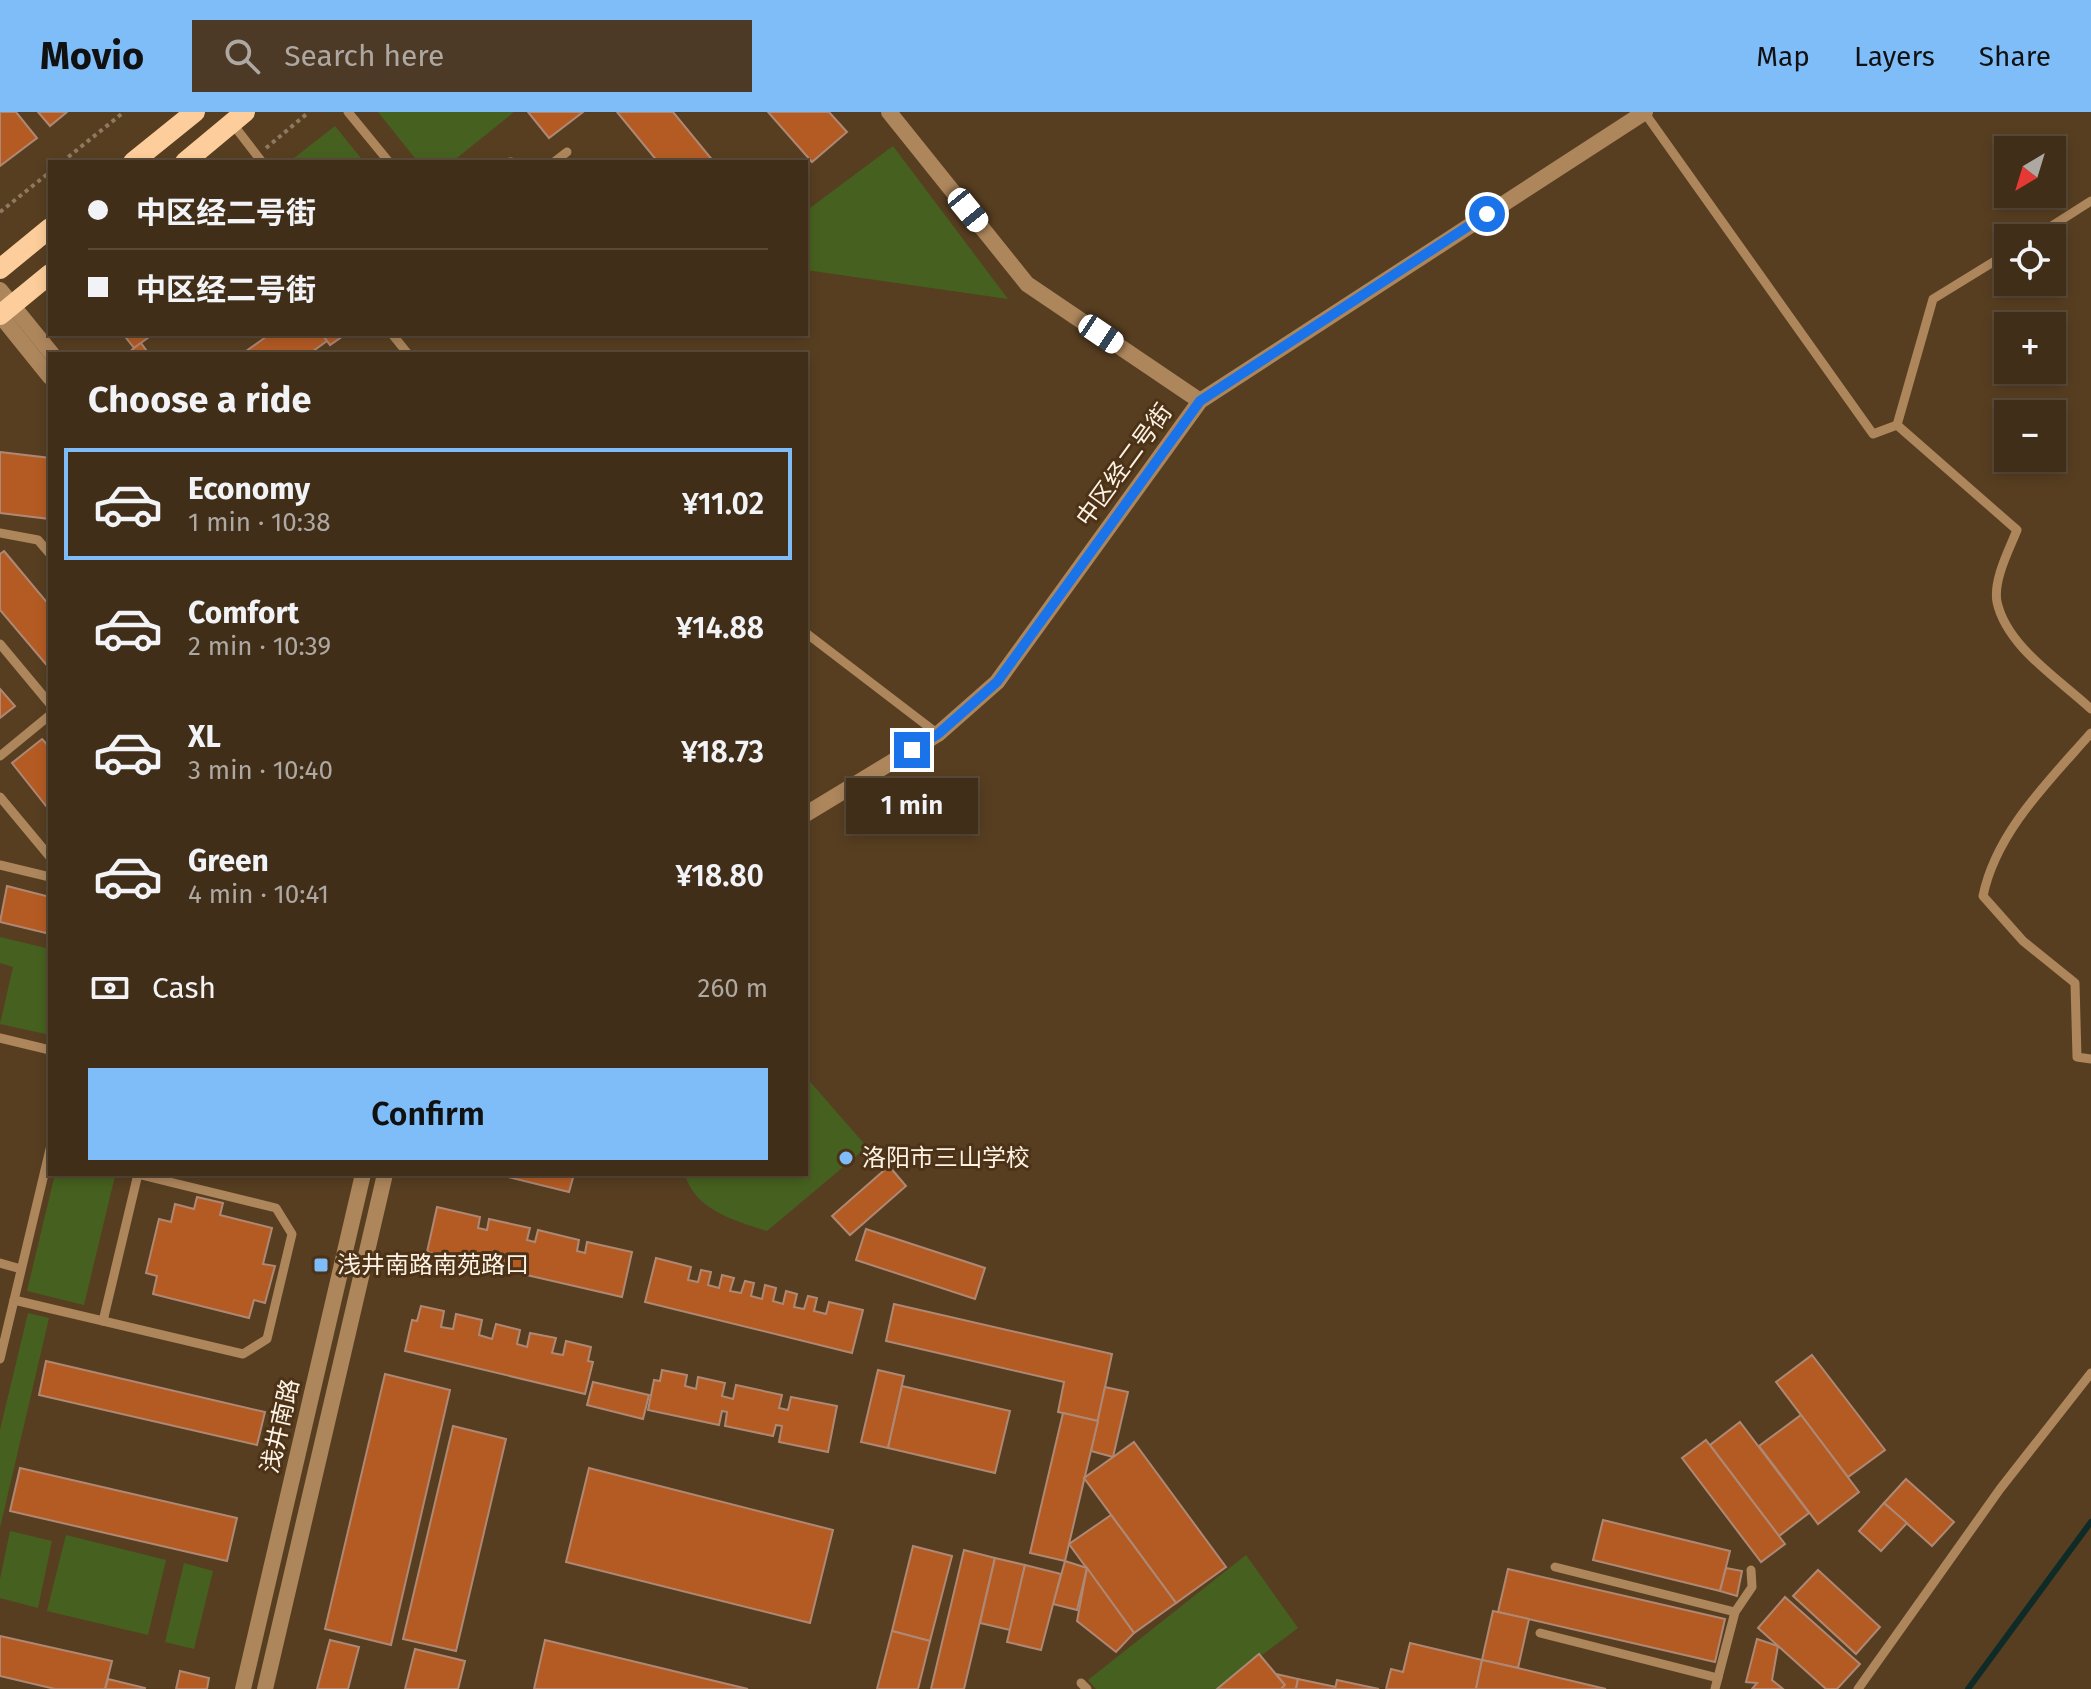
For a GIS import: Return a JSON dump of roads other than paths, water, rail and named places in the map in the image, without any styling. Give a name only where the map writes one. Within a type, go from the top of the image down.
[{"type":"main road","points":[[135,160],[195,112]]},
{"type":"main road","points":[[187,160],[239,117]]},
{"type":"main road","points":[[0,269],[48,230]]},
{"type":"main road","points":[[3,306],[48,275]]},
{"type":"street","points":[[889,112],[1027,284],[1200,401]]},
{"type":"street","name":"中区经二号街","points":[[808,813],[938,734],[997,682],[1200,401],[1644,112]]},
{"type":"street","points":[[3,306],[50,352]]},
{"type":"street","points":[[3,306],[48,374]]},
{"type":"street","name":"浅井南路","points":[[243,1689],[363,1176]]},
{"type":"street","name":"浅井南路","points":[[265,1689],[385,1176]]},
{"type":"lane","points":[[348,112],[387,160]]},
{"type":"lane","points":[[1644,112],[1873,434],[1897,425]]},
{"type":"lane","points":[[239,117],[259,159]]},
{"type":"lane","points":[[557,160],[567,152]]},
{"type":"lane","points":[[2055,224],[2091,201]]},
{"type":"lane","points":[[1897,425],[1933,299],[1994,262]]},
{"type":"lane","points":[[394,336],[406,352]]},
{"type":"lane","points":[[1897,425],[2017,530],[2004,561],[1997,600],[2006,623],[2011,634],[2091,709]]},
{"type":"lane","points":[[0,533],[38,540],[48,552]]},
{"type":"lane","points":[[808,635],[938,734]]},
{"type":"lane","points":[[0,644],[48,702]]},
{"type":"lane","points":[[0,756],[48,717]]},
{"type":"lane","points":[[2091,733],[2033,798],[1988,868],[1983,896],[2023,941],[2075,983],[2077,1057],[2091,1059]]},
{"type":"lane","points":[[0,797],[48,855]]},
{"type":"lane","points":[[0,865],[48,877]]},
{"type":"lane","points":[[0,1038],[48,1050]]},
{"type":"lane","points":[[0,1359],[48,1160]]},
{"type":"lane","points":[[103,1321],[137,1176]]},
{"type":"lane","points":[[14,1300],[243,1354],[267,1339],[292,1234],[276,1208],[145,1176]]},
{"type":"lane","points":[[0,1263],[21,1269]]},
{"type":"lane","points":[[1858,1689],[2000,1489],[2091,1373]]},
{"type":"lane","points":[[1555,1567],[1735,1612]]},
{"type":"lane","points":[[1715,1689],[1735,1612],[1752,1587],[1751,1570]]},
{"type":"lane","points":[[1540,1633],[1718,1678]]},
{"type":"waterway","points":[[1968,1689],[2091,1522]]},
{"type":"place","name":"洛阳市三山学校","points":[[846,1158]]},
{"type":"place","name":"浅井南路南苑路口","points":[[321,1265]]}]
